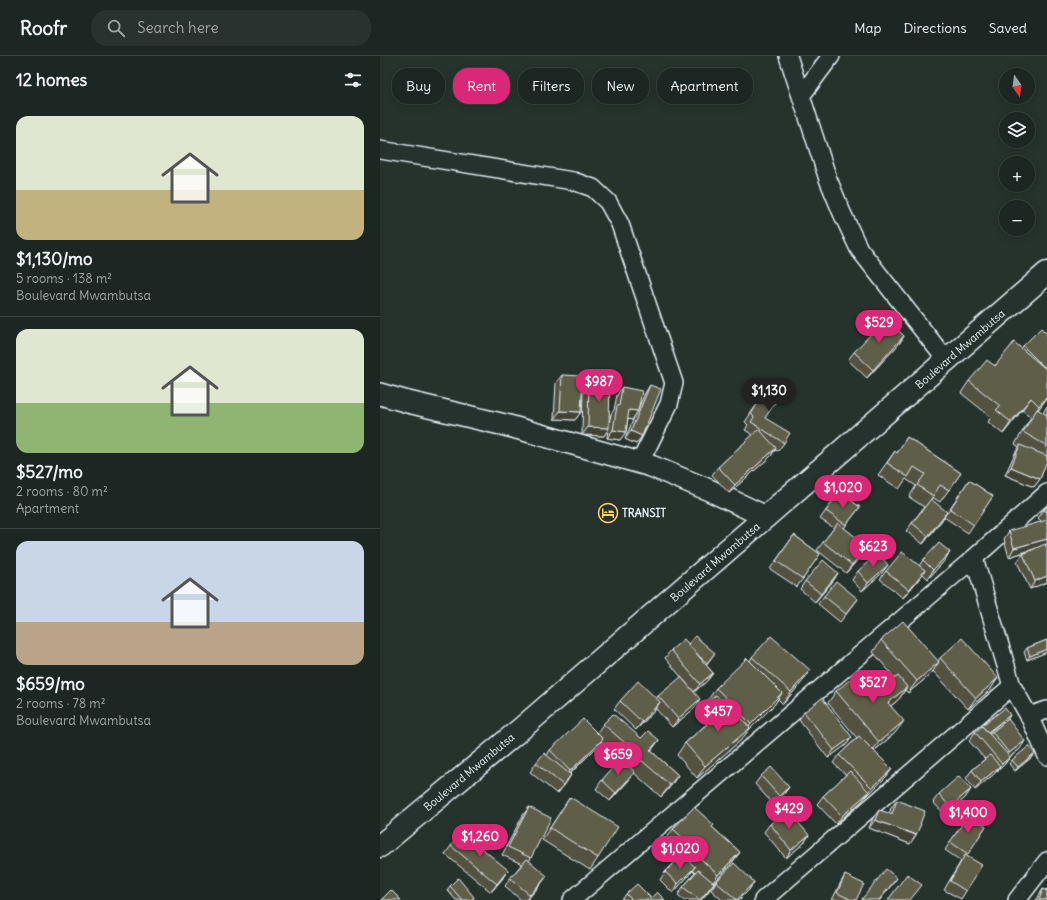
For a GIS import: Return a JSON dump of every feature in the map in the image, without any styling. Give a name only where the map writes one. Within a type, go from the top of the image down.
[{"type":"highway","name":"Boulevard Mwambutsa","points":[[380,846],[534,717],[1047,273]]},
{"type":"street","points":[[788,56],[828,179],[859,249],[947,361]]},
{"type":"street","points":[[801,96],[831,56]]},
{"type":"street","points":[[380,150],[573,181],[593,188],[608,202],[620,224],[674,383],[669,404],[640,462]]},
{"type":"street","points":[[380,394],[509,426],[640,462],[701,486],[766,517]]},
{"type":"street","points":[[572,900],[974,558],[1047,493]]},
{"type":"street","points":[[974,558],[1012,686],[1029,716],[1047,756]]},
{"type":"street","points":[[763,900],[1012,686]]},
{"type":"street","points":[[1029,716],[1047,710]]},
{"type":"street","points":[[1017,900],[1047,861]]},
{"type":"building","points":[[886,318],[904,336],[873,370],[854,352]]},
{"type":"building","points":[[1041,328],[1047,334],[1047,364],[1044,367],[1023,346]]},
{"type":"building","points":[[1014,342],[1047,370],[1047,397],[1039,406],[1031,398],[1011,422],[996,410],[1000,406],[969,381],[987,360],[995,366]]},
{"type":"building","points":[[562,375],[583,376],[581,412],[560,411]]},
{"type":"building","points":[[589,379],[610,379],[609,428],[588,427]]},
{"type":"building","points":[[773,380],[785,388],[765,418],[790,433],[784,443],[751,422],[754,417],[751,414]]},
{"type":"building","points":[[650,385],[661,389],[642,436],[631,431]]},
{"type":"building","points":[[622,387],[642,391],[638,411],[629,410],[626,432],[613,430]]},
{"type":"building","points":[[1037,409],[1047,415],[1047,446],[1023,432]]},
{"type":"building","points":[[759,429],[776,448],[735,485],[718,467]]},
{"type":"building","points":[[907,437],[961,473],[949,490],[940,485],[933,496],[917,485],[925,474],[914,467],[908,477],[887,463],[895,451],[897,453]]},
{"type":"building","points":[[1020,445],[1047,456],[1047,461],[1040,479],[1011,467]]},
{"type":"building","points":[[969,480],[993,496],[974,525],[950,509]]},
{"type":"building","points":[[839,492],[860,507],[846,525],[826,511]]},
{"type":"building","points":[[931,499],[947,512],[928,536],[912,523]]},
{"type":"building","points":[[1047,520],[1047,539],[1014,548],[1009,531]]},
{"type":"building","points":[[838,523],[867,546],[852,565],[823,542]]},
{"type":"building","points":[[794,535],[820,554],[803,579],[776,561]]},
{"type":"building","points":[[939,543],[950,552],[933,570],[923,560]]},
{"type":"building","points":[[1045,544],[1047,548],[1047,576],[1035,581],[1023,554]]},
{"type":"building","points":[[902,552],[925,570],[909,590],[886,571]]},
{"type":"building","points":[[878,553],[888,565],[868,583],[858,571]]},
{"type":"building","points":[[823,560],[838,573],[821,594],[805,581]]},
{"type":"building","points":[[836,581],[858,599],[846,614],[824,596]]},
{"type":"building","points":[[903,621],[939,662],[917,681],[881,640]]},
{"type":"building","points":[[695,636],[715,653],[707,663],[688,644]]},
{"type":"building","points":[[771,636],[810,670],[791,692],[752,657]]},
{"type":"building","points":[[962,638],[998,678],[976,698],[940,658]]},
{"type":"building","points":[[684,639],[713,673],[700,684],[671,650]]},
{"type":"building","points":[[1047,640],[1047,649],[1030,656],[1027,648]]},
{"type":"building","points":[[747,658],[782,693],[751,724],[716,688]]},
{"type":"building","points":[[862,670],[879,691],[898,676],[907,687],[888,703],[904,721],[879,742],[836,691]]},
{"type":"building","points":[[681,677],[700,699],[678,719],[658,696]]},
{"type":"building","points":[[638,681],[660,702],[642,722],[620,701]]},
{"type":"building","points":[[716,695],[727,707],[730,705],[750,728],[705,766],[685,743],[720,713],[709,701]]},
{"type":"building","points":[[822,698],[852,737],[834,750],[804,712]]},
{"type":"building","points":[[1005,708],[1010,715],[988,732],[982,726],[981,727],[981,726]]},
{"type":"building","points":[[613,714],[641,738],[648,731],[659,740],[650,750],[678,775],[670,785],[641,760],[640,761],[629,752],[632,749],[603,724]]},
{"type":"building","points":[[583,719],[603,739],[570,771],[550,750]]},
{"type":"building","points":[[1008,719],[1025,741],[1009,753],[992,732]]},
{"type":"building","points":[[982,726],[1010,757],[1002,764],[975,732]]},
{"type":"building","points":[[859,736],[892,769],[872,788],[839,755]]},
{"type":"building","points":[[1029,746],[1035,753],[1018,767],[1012,760]]},
{"type":"building","points":[[544,753],[571,775],[563,785],[536,763]]},
{"type":"building","points":[[990,755],[1000,766],[981,782],[972,770]]},
{"type":"building","points":[[620,759],[635,772],[616,793],[602,780]]},
{"type":"building","points":[[771,767],[789,787],[779,796],[761,776]]},
{"type":"building","points":[[850,771],[869,792],[842,816],[823,796]]},
{"type":"building","points":[[959,776],[971,789],[950,807],[939,794]]},
{"type":"building","points":[[570,797],[618,827],[598,858],[550,828]]},
{"type":"building","points":[[897,800],[925,811],[916,835],[875,820],[879,810],[892,814]]},
{"type":"building","points":[[529,807],[551,818],[531,858],[508,847]]},
{"type":"building","points":[[694,807],[714,825],[712,827],[740,852],[718,875],[688,847],[691,845],[673,829]]},
{"type":"building","points":[[787,809],[809,835],[791,850],[770,824]]},
{"type":"building","points":[[969,814],[986,826],[968,854],[950,842]]},
{"type":"building","points":[[462,832],[508,870],[497,884],[451,846]]},
{"type":"building","points":[[682,855],[695,867],[678,884],[665,872]]},
{"type":"building","points":[[965,855],[982,865],[966,891],[950,881]]},
{"type":"building","points":[[527,859],[547,876],[530,895],[510,878]]},
{"type":"building","points":[[734,863],[754,882],[737,900],[716,882]]},
{"type":"building","points":[[886,869],[897,878],[879,900],[862,900],[862,899]]},
{"type":"building","points":[[698,870],[714,883],[700,900],[683,887]]},
{"type":"building","points":[[907,874],[922,885],[910,900],[888,900]]},
{"type":"building","points":[[845,875],[864,884],[856,900],[852,900],[837,893]]},
{"type":"building","points":[[458,878],[474,897],[471,900],[462,900],[450,886]]},
{"type":"building","points":[[637,884],[651,898],[657,892],[665,900],[632,900],[626,894]]},
{"type":"building","points":[[1043,889],[1047,891],[1047,900],[1039,900]]},
{"type":"building","points":[[391,890],[401,900],[381,900]]},
{"type":"place","name":"TRANSIT","points":[[608,513]]}]
